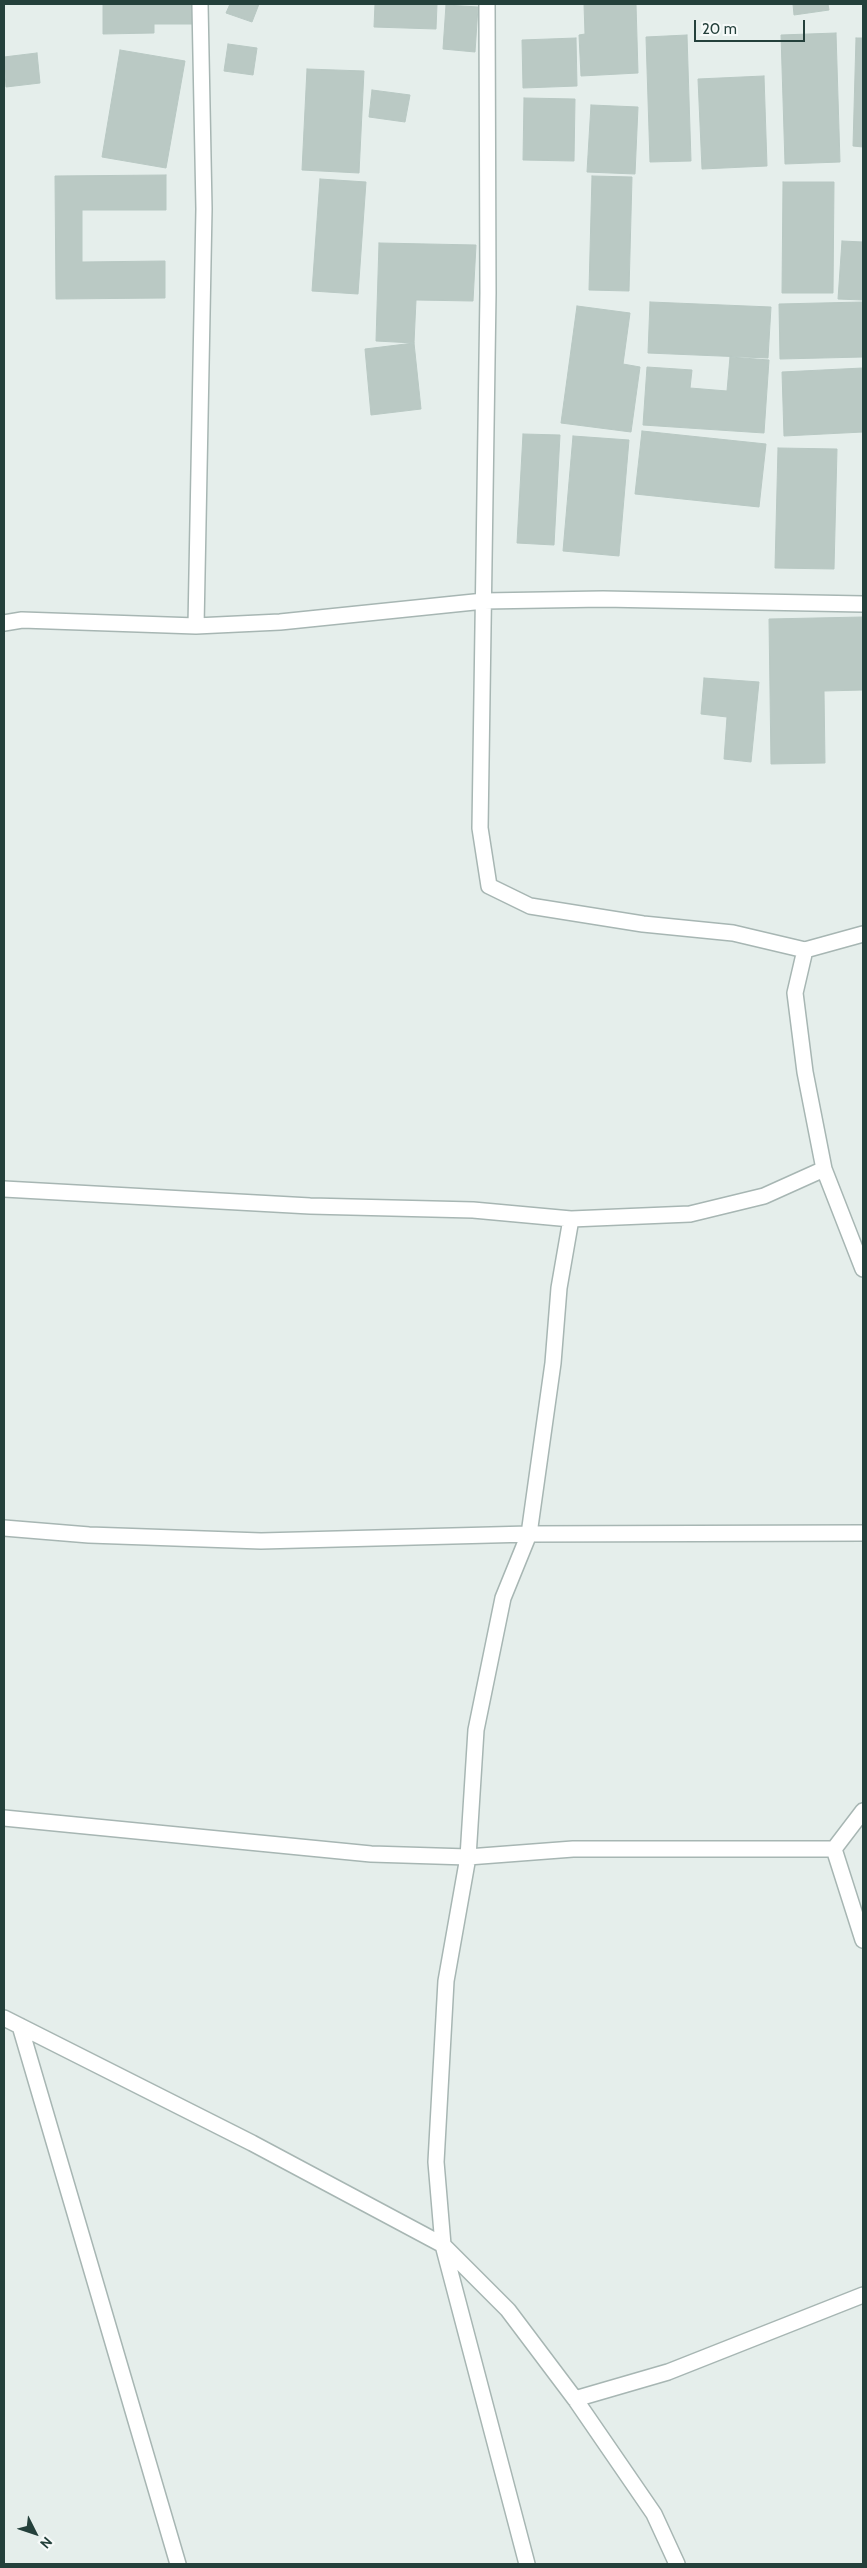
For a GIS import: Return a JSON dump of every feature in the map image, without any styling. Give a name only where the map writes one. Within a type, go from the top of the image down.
[{"type":"street","points":[[196,626],[204,209],[200,4]]},
{"type":"street","points":[[487,4],[488,293],[480,828],[489,886],[530,906],[643,924],[733,933],[805,950],[863,934]]},
{"type":"street","points":[[4,623],[22,620],[196,626],[280,622],[484,601],[603,599],[863,604]]},
{"type":"street","points":[[805,950],[795,993],[805,1072],[824,1169],[863,1269]]},
{"type":"street","points":[[4,1189],[310,1206],[473,1210],[572,1220],[690,1214],[764,1196],[824,1169]]},
{"type":"street","points":[[527,2564],[443,2245],[436,2162],[446,1981],[468,1857],[476,1730],[503,1598],[528,1534],[553,1363],[559,1288],[572,1220]]},
{"type":"street","points":[[4,1528],[89,1535],[261,1541],[528,1534],[863,1533]]},
{"type":"street","points":[[834,1849],[863,1811]]},
{"type":"street","points":[[4,1818],[371,1854],[468,1857],[573,1850],[834,1849]]},
{"type":"street","points":[[834,1849],[863,1940]]},
{"type":"street","points":[[4,2018],[252,2143],[443,2245],[508,2310],[575,2399],[654,2514],[677,2564]]},
{"type":"street","points":[[20,2026],[178,2564]]},
{"type":"street","points":[[575,2399],[668,2372],[863,2295]]},
{"type":"building","points":[[103,4],[193,4],[193,24],[154,24],[154,33],[103,34]]},
{"type":"building","points":[[230,4],[259,4],[252,22],[226,13]]},
{"type":"building","points":[[375,4],[437,4],[436,29],[374,27]]},
{"type":"building","points":[[584,4],[636,4],[638,73],[581,76],[579,35],[585,34]]},
{"type":"building","points":[[793,4],[828,4],[829,10],[794,15]]},
{"type":"building","points":[[446,5],[478,7],[475,52],[443,49]]},
{"type":"building","points":[[836,33],[840,162],[785,164],[781,35]]},
{"type":"building","points":[[687,35],[691,161],[650,162],[646,37]]},
{"type":"building","points":[[576,38],[577,86],[523,88],[522,40]]},
{"type":"building","points":[[856,38],[863,38],[863,147],[853,146]]},
{"type":"building","points":[[228,44],[257,48],[253,75],[224,71]]},
{"type":"building","points":[[120,50],[185,61],[166,168],[102,157]]},
{"type":"building","points":[[37,53],[40,83],[6,87],[4,57]]},
{"type":"building","points":[[307,69],[364,71],[359,173],[302,170]]},
{"type":"building","points":[[764,76],[767,166],[702,169],[698,79]]},
{"type":"building","points":[[372,90],[410,95],[405,122],[369,117]]},
{"type":"building","points":[[524,98],[575,99],[574,161],[523,160]]},
{"type":"building","points":[[591,105],[638,107],[635,174],[587,172]]},
{"type":"building","points":[[166,175],[166,210],[82,210],[82,262],[165,261],[165,298],[56,299],[55,176]]},
{"type":"building","points":[[592,176],[632,177],[629,291],[589,290]]},
{"type":"building","points":[[320,179],[366,182],[358,294],[312,291]]},
{"type":"building","points":[[783,182],[834,182],[833,293],[782,293]]},
{"type":"building","points":[[842,241],[863,242],[863,300],[838,299]]},
{"type":"building","points":[[379,243],[476,245],[473,301],[416,300],[414,343],[376,341]]},
{"type":"building","points":[[650,302],[771,307],[768,358],[648,353]]},
{"type":"building","points":[[863,302],[863,357],[780,359],[779,304]]},
{"type":"building","points":[[577,306],[630,313],[623,364],[640,367],[631,432],[561,423]]},
{"type":"building","points":[[414,343],[421,409],[371,415],[365,349]]},
{"type":"building","points":[[730,357],[769,360],[764,433],[643,425],[647,367],[692,370],[690,388],[727,391]]},
{"type":"building","points":[[863,368],[863,432],[784,436],[782,372]]},
{"type":"building","points":[[642,431],[766,444],[759,507],[635,494]]},
{"type":"building","points":[[523,434],[560,435],[554,545],[517,543]]},
{"type":"building","points":[[573,436],[629,440],[619,556],[563,551]]},
{"type":"building","points":[[778,448],[837,449],[834,569],[775,568]]},
{"type":"building","points":[[863,617],[863,690],[824,691],[825,763],[771,764],[769,619]]},
{"type":"building","points":[[704,678],[759,682],[751,762],[724,759],[727,717],[701,714]]}]
